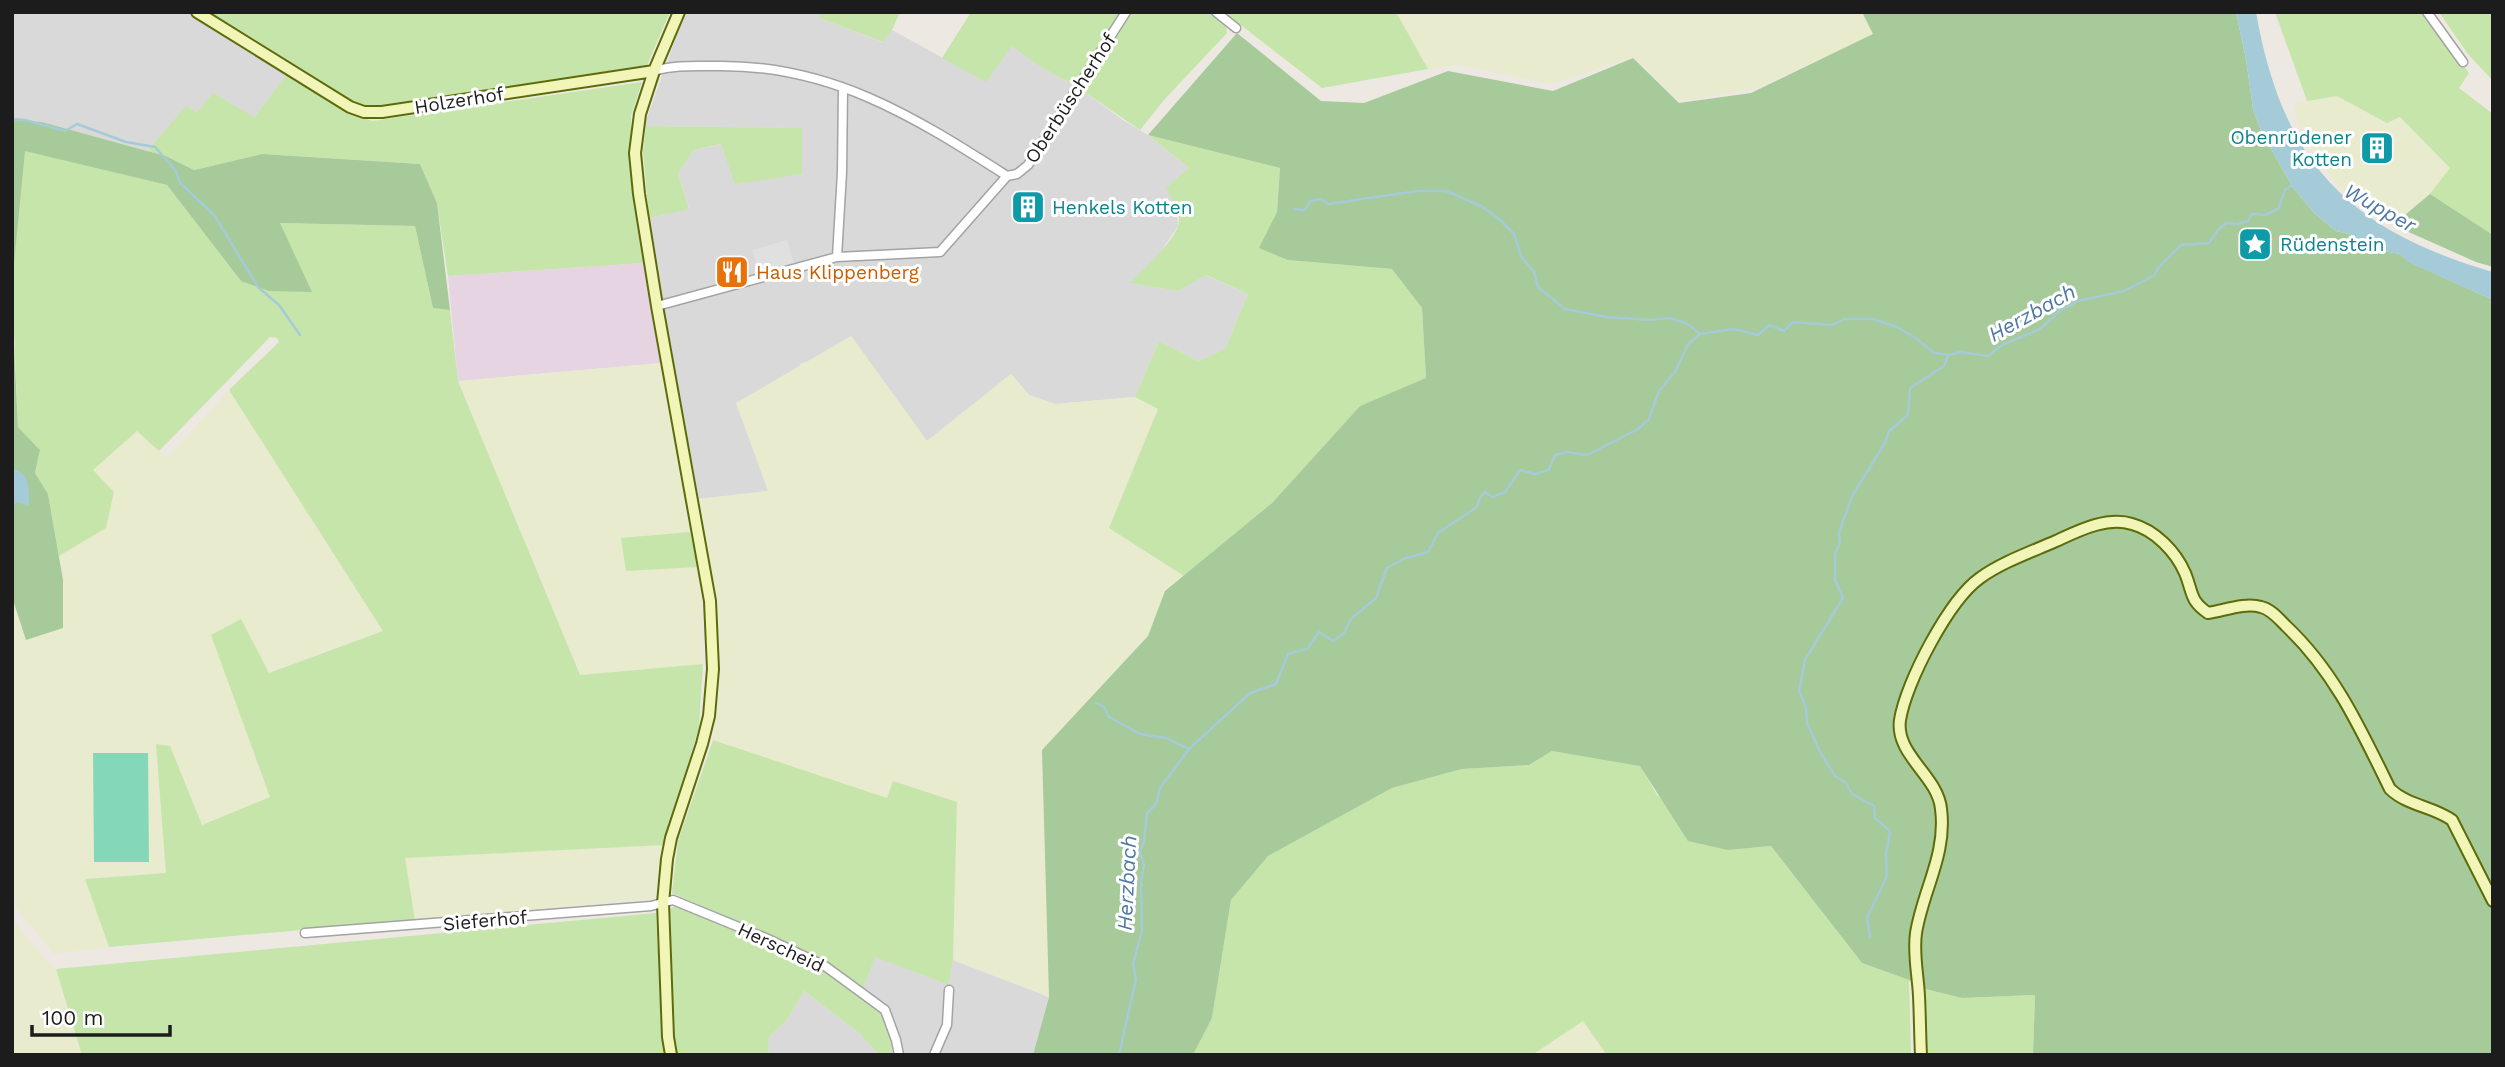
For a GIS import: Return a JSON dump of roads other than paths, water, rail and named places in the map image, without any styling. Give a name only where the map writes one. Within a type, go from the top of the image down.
[{"type":"street","name":"Holzerhof","points":[[197,12],[350,107],[373,112],[654,71]]},
{"type":"street","points":[[671,1055],[663,903],[671,838],[709,716],[713,669],[709,601],[657,306],[635,153],[640,114],[654,71],[679,12]]},
{"type":"street","name":"Oberbüscherhof","points":[[657,306],[838,257],[940,252],[1007,176],[1017,174],[1028,165],[1126,12]]},
{"type":"street","points":[[1216,12],[1236,28]]},
{"type":"street","points":[[2427,12],[2463,62]]},
{"type":"street","name":"Oberbüscherhof","points":[[654,71],[669,66],[737,65],[804,74],[889,105],[1007,176]]},
{"type":"street","points":[[838,257],[843,88]]},
{"type":"street","points":[[1921,1055],[1916,931],[1940,850],[1941,806],[1935,788],[1900,734],[1902,710],[1934,635],[1967,589],[1996,569],[2090,527],[2131,523],[2148,531],[2177,559],[2186,574],[2195,605],[2207,613],[2255,606],[2271,611],[2329,674],[2354,714],[2390,789],[2398,797],[2452,820],[2493,901]]},
{"type":"street","name":"Herscheid","points":[[663,903],[673,900],[825,966],[885,1010],[899,1055]]},
{"type":"street","name":"Sieferhof","points":[[305,933],[663,903]]},
{"type":"street","points":[[934,1055],[947,1025],[949,990]]},
{"type":"water","points":[[2236,12],[2256,12],[2268,64],[2283,110],[2304,149],[2330,182],[2361,211],[2398,235],[2442,255],[2493,272],[2493,300],[2408,262],[2400,254],[2383,251],[2380,254],[2349,234],[2336,231],[2314,213],[2292,186],[2261,131],[2253,109]]},
{"type":"water","points":[[12,468],[26,478],[29,506],[17,502],[12,506]]},
{"type":"waterway","points":[[12,119],[65,131],[77,124],[126,142],[155,147],[176,171],[180,183],[214,215],[258,287],[279,305],[300,335]]},
{"type":"waterway","name":"Herzbach","points":[[1119,1055],[1136,979],[1133,964],[1142,931],[1141,881],[1144,865],[1140,852],[1147,813],[1156,804],[1160,788],[1189,749],[1250,693],[1276,684],[1288,654],[1307,649],[1319,632],[1333,641],[1344,633],[1351,619],[1376,598],[1387,568],[1403,559],[1428,552],[1438,533],[1477,507],[1485,492],[1492,497],[1505,492],[1520,470],[1535,474],[1549,470],[1555,455],[1567,452],[1587,455],[1638,429],[1649,419],[1659,391],[1675,372],[1688,344],[1700,334],[1733,329],[1758,335],[1769,325],[1784,331],[1793,322],[1832,325],[1844,319],[1873,319],[1897,327],[1934,353],[1949,355],[1960,352],[1988,356],[2002,345],[2040,329],[2061,310],[2078,301],[2124,291],[2155,275],[2158,268],[2181,245],[2209,243],[2226,223],[2237,224],[2248,221],[2252,214],[2265,215],[2278,209],[2285,190],[2292,185]]},
{"type":"waterway","points":[[1294,209],[1305,210],[1310,201],[1321,199],[1328,204],[1418,191],[1446,191],[1481,206],[1499,219],[1514,234],[1521,256],[1534,272],[1538,287],[1565,309],[1607,317],[1650,320],[1669,318],[1688,324],[1700,334]]},
{"type":"waterway","points":[[1870,937],[1867,918],[1887,876],[1886,855],[1890,831],[1875,818],[1874,806],[1852,794],[1846,783],[1835,776],[1807,723],[1806,708],[1799,691],[1805,660],[1843,598],[1835,580],[1835,554],[1852,496],[1885,443],[1889,431],[1908,415],[1910,388],[1944,366],[1948,356]]},
{"type":"waterway","points":[[1096,703],[1104,707],[1109,717],[1140,734],[1166,738],[1189,749]]},
{"type":"place","name":"Obenrüdener Kotten","points":[[2377,148]]},
{"type":"place","name":"Henkels Kotten","points":[[1028,207]]},
{"type":"place","name":"Rüdenstein","points":[[2255,244]]},
{"type":"place","name":"Haus Klippenberg","points":[[732,272]]},
{"type":"water label","name":"Wupper","points":[[2380,208]]}]
